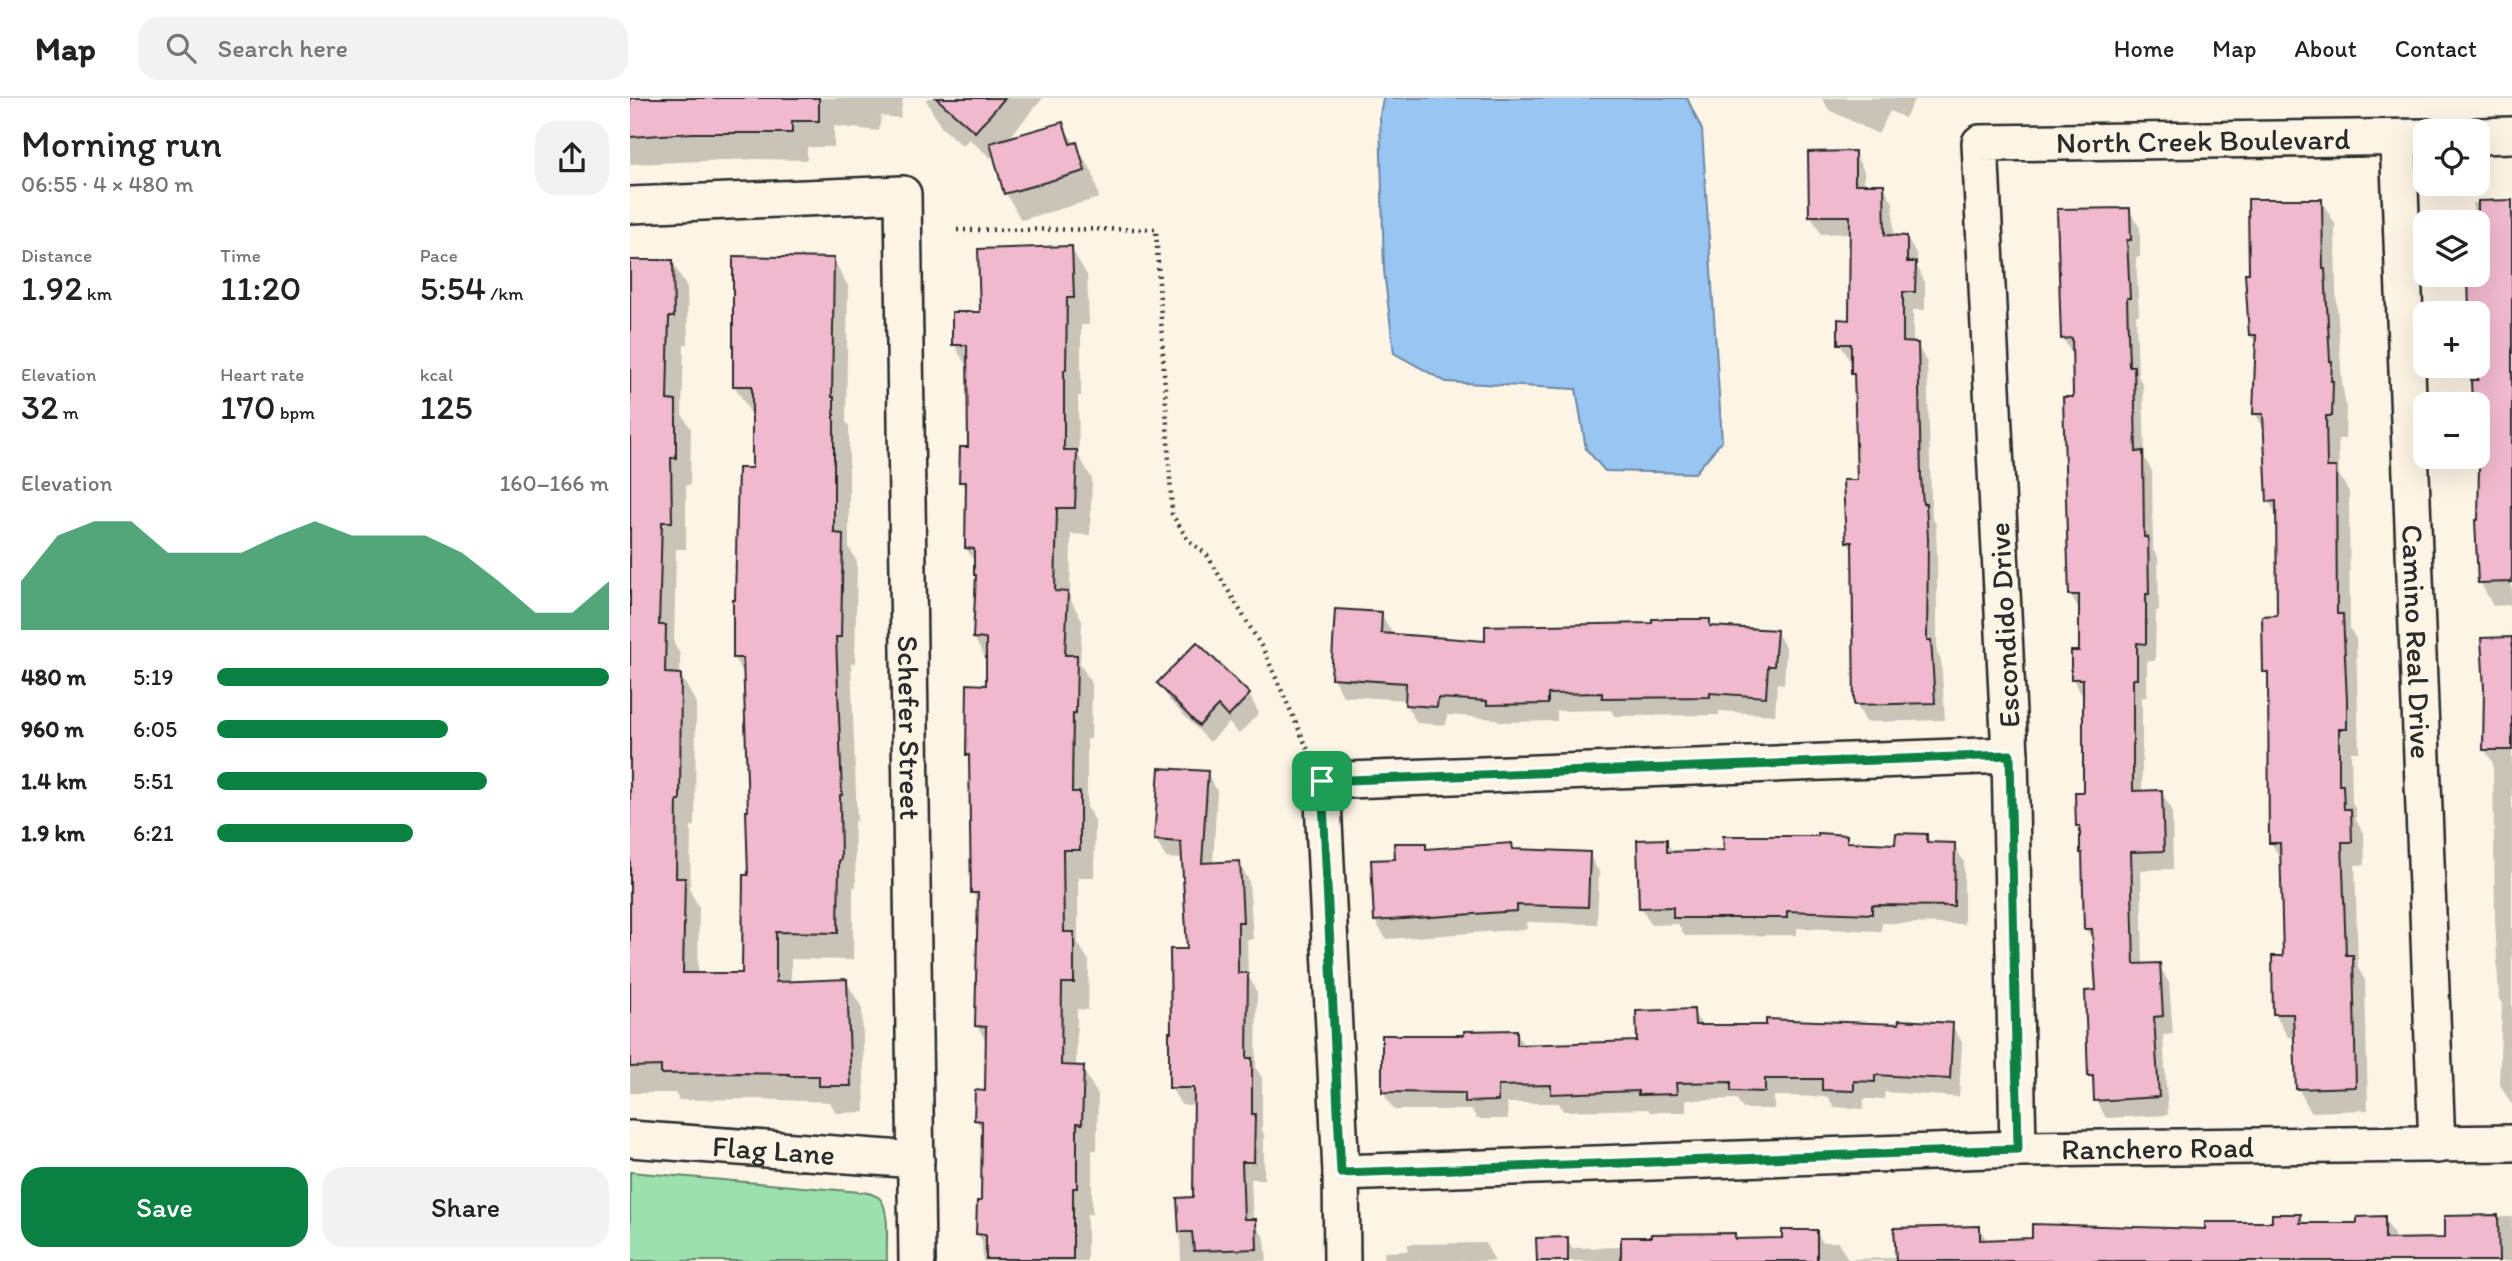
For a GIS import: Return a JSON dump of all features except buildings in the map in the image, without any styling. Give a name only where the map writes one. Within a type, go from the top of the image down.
[{"type":"street","points":[[2490,136],[2512,135]]},
{"type":"street","name":"North Creek Boulevard","points":[[1980,143],[2412,138]]},
{"type":"street","name":"Camino Real Drive","points":[[2412,138],[2437,1145]]},
{"type":"street","name":"Escondido Drive","points":[[1980,143],[2010,755],[2018,1149]]},
{"type":"street","name":"Schefer Street","points":[[630,205],[903,194],[917,1261]]},
{"type":"street","points":[[1342,1261],[1341,1173],[1322,781],[2010,755]]},
{"type":"street","name":"Flag Lane","points":[[630,1139],[916,1160]]},
{"type":"street","name":"Ranchero Road","points":[[1341,1173],[2018,1149],[2512,1143]]},
{"type":"path","points":[[957,230],[1156,229],[1172,514],[1188,540],[1207,555],[1263,649],[1322,781]]},
{"type":"green space","points":[[630,1172],[872,1194],[881,1200],[886,1212],[887,1261],[630,1261]]},
{"type":"water","points":[[1383,98],[1687,98],[1702,130],[1722,441],[1695,473],[1605,471],[1586,449],[1576,389],[1446,382],[1394,353],[1384,271],[1380,115]]},
{"type":"route","points":[[2010,755],[2018,1149],[1341,1173],[1322,781],[2010,755]]}]
